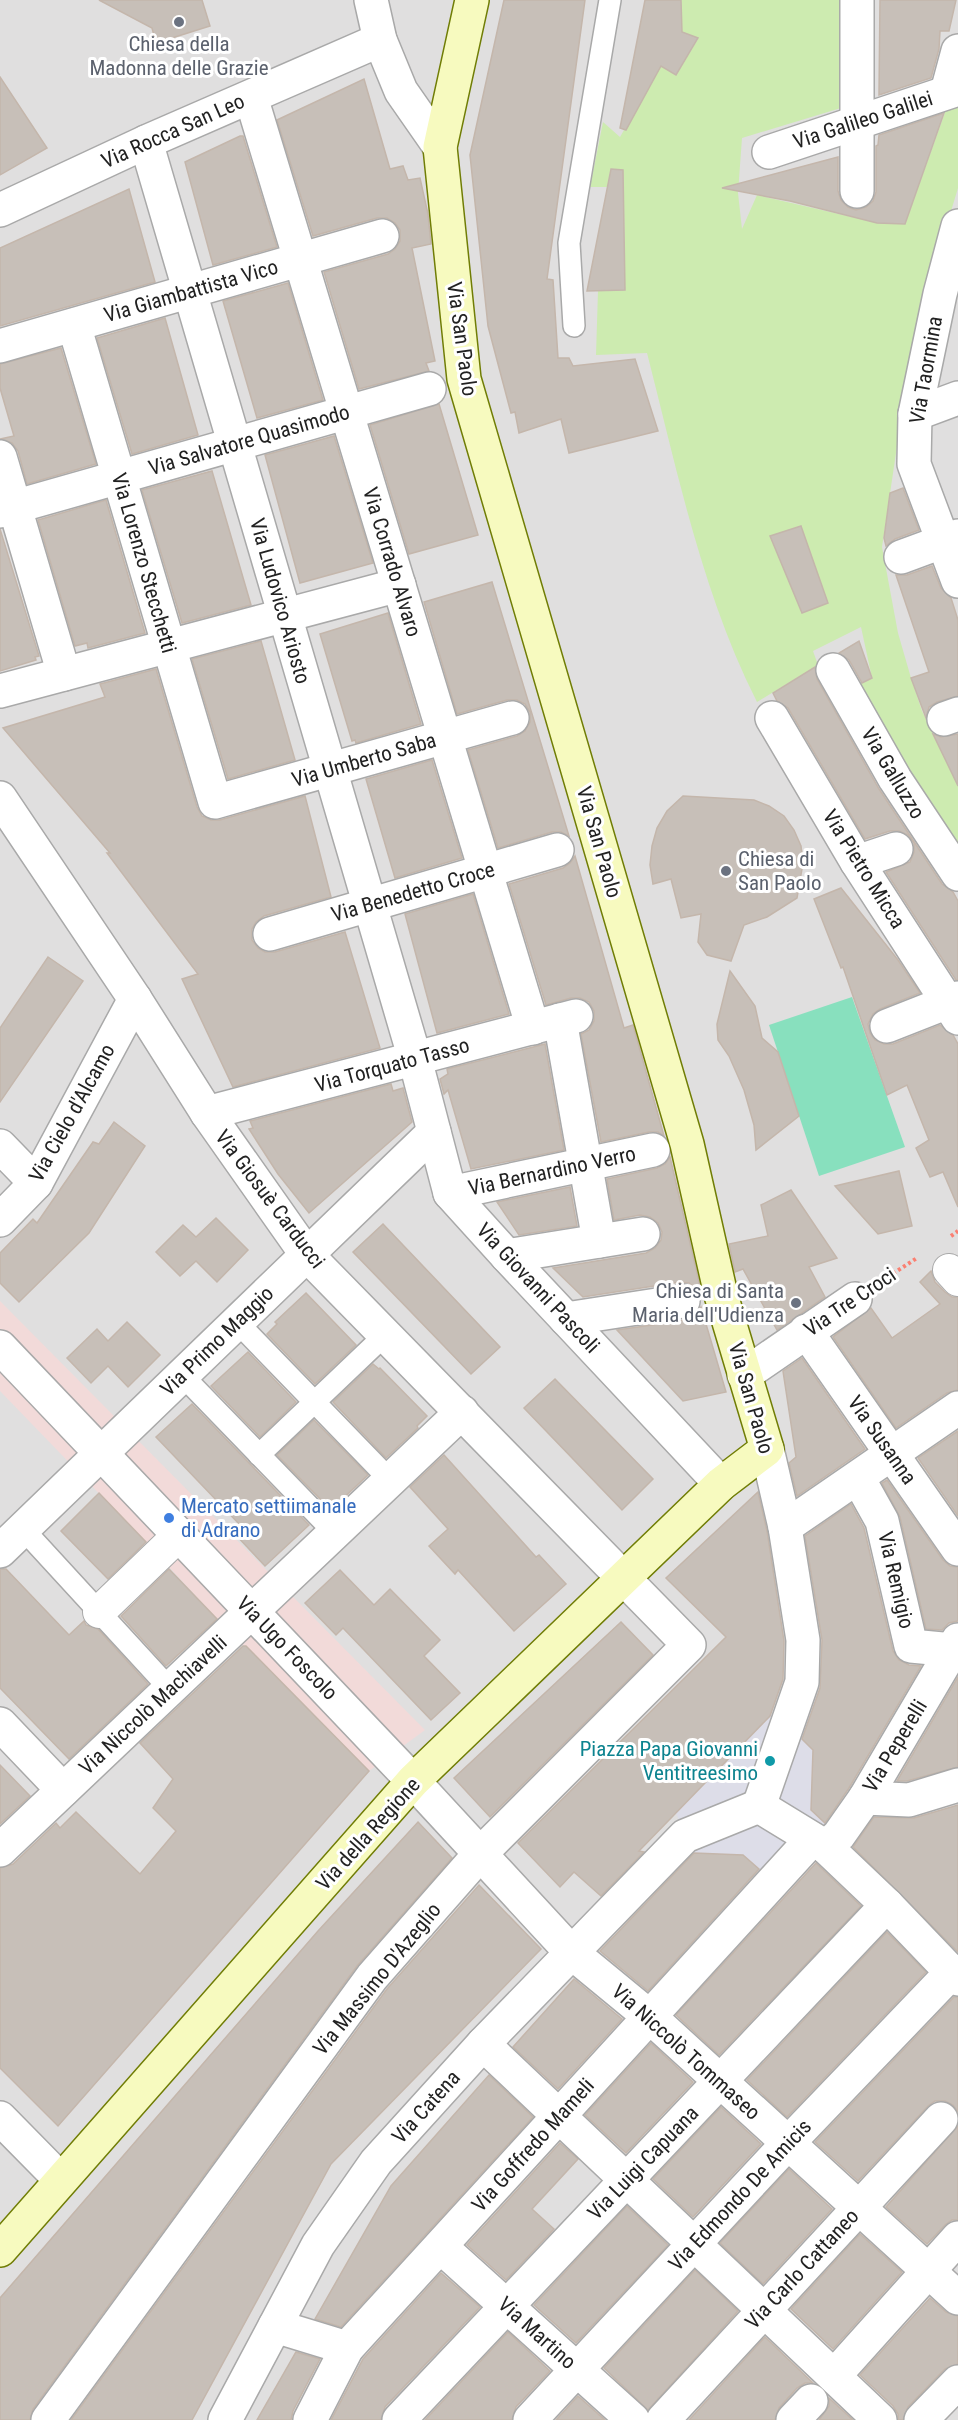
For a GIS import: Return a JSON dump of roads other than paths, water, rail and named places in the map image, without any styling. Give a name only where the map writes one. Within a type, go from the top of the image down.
[{"type":"main road","name":"Via San Paolo","points":[[472,0],[440,147],[464,379],[687,1144],[721,1295],[767,1449]]},
{"type":"main road","name":"Via della Regione","points":[[0,2250],[413,1781],[721,1484],[767,1449]]},
{"type":"street","points":[[370,0],[380,40],[401,91],[440,147]]},
{"type":"street","points":[[857,0],[857,191]]},
{"type":"street","name":"Via Rocca San Leo","points":[[0,210],[146,142],[380,40]]},
{"type":"street","points":[[952,91],[958,51]]},
{"type":"street","name":"Via Galileo Galilei","points":[[769,152],[952,91]]},
{"type":"street","name":"Via Corrado Alvaro","points":[[251,97],[485,871],[556,1022],[599,1241]]},
{"type":"street","name":"Via Ludovico Ariosto","points":[[146,142],[415,1059]]},
{"type":"street","name":"Via Taormina","points":[[958,226],[949,291],[915,414],[914,464],[951,539],[958,581]]},
{"type":"street","name":"Via Giambattista Vico","points":[[0,346],[381,236]]},
{"type":"street","name":"Via Lorenzo Stecchetti","points":[[74,325],[215,802]]},
{"type":"street","name":"Via Salvatore Quasimodo","points":[[7,509],[429,388]]},
{"type":"street","points":[[915,414],[958,398]]},
{"type":"street","points":[[0,457],[7,509],[64,674]]},
{"type":"street","points":[[901,557],[951,539]]},
{"type":"street","points":[[0,691],[399,585]]},
{"type":"street","name":"Via Galluzzo","points":[[833,670],[895,779],[958,874]]},
{"type":"street","name":"Via Umberto Saba","points":[[215,802],[512,718]]},
{"type":"street","name":"Via Pietro Micca","points":[[772,718],[857,862],[955,1006]]},
{"type":"street","name":"Via Giosuè Carducci","points":[[0,798],[135,999],[207,1113],[307,1255],[626,1578]]},
{"type":"street","points":[[857,862],[896,849]]},
{"type":"street","name":"Via Benedetto Croce","points":[[270,934],[557,850]]},
{"type":"street","name":"Via Cielo d'Alcamo","points":[[0,1220],[36,1183],[135,999]]},
{"type":"street","points":[[887,1026],[955,1006]]},
{"type":"street","name":"Via Torquato Tasso","points":[[207,1113],[556,1022]]},
{"type":"street","name":"Via Giovanni Pascoli","points":[[415,1059],[450,1192],[507,1257],[721,1484]]},
{"type":"street","name":"Via Primo Maggio","points":[[11,1540],[434,1132]]},
{"type":"street","points":[[0,1146],[36,1183]]},
{"type":"street","name":"Via Bernardino Verro","points":[[450,1192],[653,1150]]},
{"type":"street","points":[[507,1257],[643,1234]]},
{"type":"street","name":"Via Tre Croci","points":[[744,1375],[855,1299]]},
{"type":"street","points":[[566,1319],[683,1301]]},
{"type":"street","name":"Via Susanna","points":[[806,1331],[892,1454],[952,1529]]},
{"type":"street","name":"Via Ugo Foscolo","points":[[0,1347],[413,1781],[571,1952]]},
{"type":"street","points":[[785,1527],[958,1408]]},
{"type":"street","name":"Via Niccolò Machiavelli","points":[[0,1850],[462,1412]]},
{"type":"street","name":"Via San Paolo","points":[[759,1806],[802,1682],[803,1640],[785,1527],[767,1449]]},
{"type":"street","name":"Via Remigio","points":[[858,1478],[882,1521],[910,1646],[955,1645]]},
{"type":"street","points":[[99,1612],[178,1534]]},
{"type":"street","name":"Via Massimo D'Azeglio","points":[[48,2420],[372,1977],[480,1854],[690,1644],[626,1578]]},
{"type":"street","name":"Via Peperelli","points":[[773,1882],[819,1843],[839,1835],[865,1797],[955,1645]]},
{"type":"street","points":[[0,1724],[63,1790]]},
{"type":"street","points":[[865,1797],[909,1800],[958,1785]]},
{"type":"street","points":[[759,1806],[819,1843],[887,1905],[955,1975]]},
{"type":"street","name":"Via Catena","points":[[231,2418],[275,2326],[318,2246],[376,2162],[483,2044],[685,1836],[759,1806]]},
{"type":"street","name":"Via Goffredo Mameli","points":[[310,2420],[347,2348],[773,1882]]},
{"type":"street","name":"Via Luigi Capuana","points":[[399,2420],[887,1905]]},
{"type":"street","name":"Via Niccolò Tommaseo","points":[[571,1952],[650,2017],[958,2298]]},
{"type":"street","name":"Via Edmondo De Amicis","points":[[530,2420],[788,2143],[955,1975]]},
{"type":"street","points":[[483,2044],[880,2420]]},
{"type":"street","points":[[0,2118],[61,2180]]},
{"type":"street","name":"Via Carlo Cattaneo","points":[[663,2420],[941,2119]]},
{"type":"street","points":[[834,2376],[958,2238]]},
{"type":"street","name":"Via Martino","points":[[441,2247],[633,2420]]},
{"type":"street","points":[[275,2326],[347,2348]]},
{"type":"street","points":[[921,2420],[958,2382]]},
{"type":"lane","points":[[574,326],[569,243],[610,0]]},
{"type":"lane","points":[[237,1322],[390,1480]]},
{"type":"lane","points":[[260,1455],[386,1334]]},
{"type":"lane","points":[[182,1375],[335,1533]]},
{"type":"lane","points":[[11,1540],[99,1612],[170,1689]]},
{"type":"place","name":"Chiesa della Madonna delle Grazie","points":[[179,22]]},
{"type":"place","name":"Chiesa di San Paolo","points":[[726,871]]},
{"type":"place","name":"Chiesa di Santa Maria dell'Udienza","points":[[796,1303]]},
{"type":"place","name":"Mercato settiimanale di Adrano","points":[[169,1518]]},
{"type":"place","name":"Piazza Papa Giovanni Ventitreesimo","points":[[770,1761]]}]
